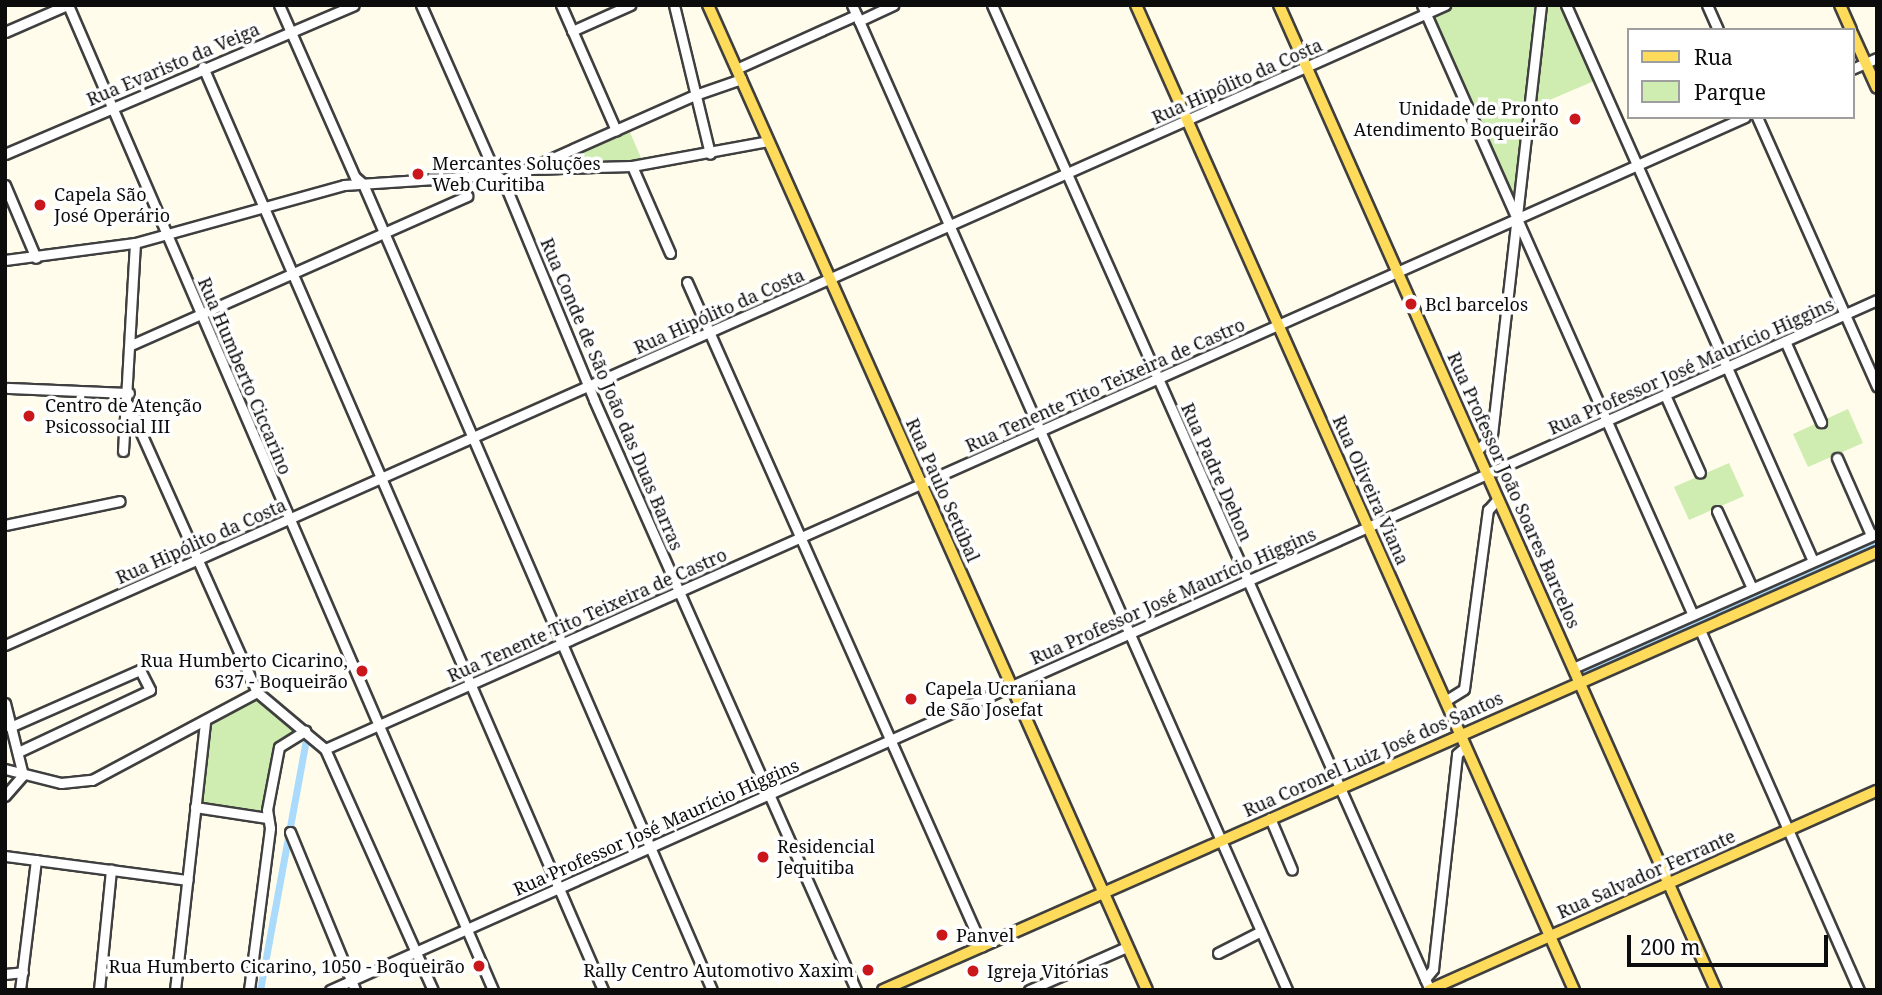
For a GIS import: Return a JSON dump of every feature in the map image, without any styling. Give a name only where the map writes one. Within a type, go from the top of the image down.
[{"type":"main road","name":"Rua Paulo Setúbal","points":[[708,5],[1147,990]]},
{"type":"main road","name":"Rua Oliveira Viana","points":[[1136,5],[1574,990]]},
{"type":"main road","name":"Rua Professor João Soares Barcelos","points":[[1279,5],[1716,990]]},
{"type":"main road","points":[[1840,5],[1851,28]]},
{"type":"main road","points":[[1854,34],[1871,61],[1877,88]]},
{"type":"main road","name":"Rua Coronel Luiz José dos Santos","points":[[890,988],[1339,787],[1877,552]]},
{"type":"main road","name":"Rua Salvador Ferrante","points":[[1428,987],[1877,791]]},
{"type":"street","points":[[6,31],[68,5]]},
{"type":"street","name":"Rua Humberto Ciccarino","points":[[68,5],[493,990]]},
{"type":"street","points":[[279,5],[355,177],[363,184],[712,990]]},
{"type":"street","name":"Rua Evaristo da Veiga","points":[[5,154],[354,5]]},
{"type":"street","name":"Rua Conde de São João das Duas Barras","points":[[421,5],[500,178],[679,592],[856,990]]},
{"type":"street","points":[[561,5],[616,130]]},
{"type":"street","points":[[572,31],[630,5]]},
{"type":"street","points":[[674,5],[710,154]]},
{"type":"street","points":[[5,260],[135,243],[264,206],[363,184],[500,178],[528,169],[695,95],[856,14],[894,5]]},
{"type":"street","name":"Rua Padre Dehon","points":[[992,5],[1428,987]]},
{"type":"street","name":"Rua Hipólito da Costa","points":[[5,645],[1307,67],[1424,9],[1445,5]]},
{"type":"street","points":[[1477,451],[1492,435],[1541,5]]},
{"type":"street","points":[[1566,5],[1813,561]]},
{"type":"street","points":[[1707,5],[1717,28]]},
{"type":"street","points":[[1424,9],[1693,615]]},
{"type":"street","points":[[856,14],[947,227],[1287,990]]},
{"type":"street","points":[[1854,68],[1871,61]]},
{"type":"street","points":[[204,67],[603,990]]},
{"type":"street","name":"Rua Tenente Tito Teixeira de Castro","points":[[325,749],[1740,119]]},
{"type":"street","points":[[1758,119],[1877,387]]},
{"type":"street","points":[[528,169],[632,166],[710,154],[768,141]]},
{"type":"street","points":[[632,166],[670,253]]},
{"type":"street","points":[[5,185],[36,258]]},
{"type":"street","points":[[131,345],[468,196]]},
{"type":"street","points":[[123,452],[129,393],[135,243]]},
{"type":"street","points":[[687,282],[982,946]]},
{"type":"street","name":"Rua Professor José Maurício Higgins","points":[[330,990],[1877,300]]},
{"type":"street","points":[[1785,341],[1821,422]]},
{"type":"street","points":[[8,388],[129,393]]},
{"type":"street","points":[[1665,395],[1700,473]]},
{"type":"street","points":[[128,404],[257,692],[325,749],[433,990]]},
{"type":"street","points":[[1573,668],[1874,534],[1837,458]]},
{"type":"street","points":[[1445,701],[1464,689],[1488,510],[1498,499]]},
{"type":"street","points":[[5,525],[120,501]]},
{"type":"street","points":[[1717,511],[1752,588]]},
{"type":"street","points":[[1700,630],[1859,990]]},
{"type":"street","points":[[10,727],[140,670],[150,690],[18,752]]},
{"type":"street","points":[[5,769],[61,783],[92,780],[257,692]]},
{"type":"street","points":[[5,703],[23,775]]},
{"type":"street","points":[[175,990],[205,721]]},
{"type":"street","points":[[248,990],[270,828],[267,818],[279,747],[305,731]]},
{"type":"street","points":[[1428,987],[1433,968],[1457,754],[1465,747]]},
{"type":"street","points":[[5,796],[23,775]]},
{"type":"street","points":[[195,807],[267,818]]},
{"type":"street","points":[[1270,818],[1292,870]]},
{"type":"street","points":[[290,832],[355,990]]},
{"type":"street","points":[[5,856],[187,880]]},
{"type":"street","points":[[20,990],[36,860]]},
{"type":"street","points":[[99,990],[111,870]]},
{"type":"street","points":[[1218,953],[1261,931]]},
{"type":"street","points":[[1029,990],[1127,947]]},
{"type":"street","points":[[5,974],[23,972]]},
{"type":"green space","points":[[1451,5],[1561,5],[1594,81],[1524,111],[1513,201],[1431,14]]},
{"type":"green space","points":[[629,130],[642,160],[551,165]]},
{"type":"green space","points":[[1848,409],[1863,443],[1808,467],[1793,434]]},
{"type":"green space","points":[[1729,463],[1744,496],[1689,520],[1674,487]]},
{"type":"green space","points":[[254,697],[299,730],[275,745],[265,811],[199,802],[208,723]]},
{"type":"waterway","points":[[1585,671],[1877,542]]},
{"type":"waterway","points":[[260,990],[306,740]]},
{"type":"place","name":"Unidade de Pronto Atendimento Boqueirão","points":[[1575,119]]},
{"type":"place","name":"Mercantes Soluções Web Curitiba","points":[[418,174]]},
{"type":"place","name":"Capela São José Operário","points":[[40,205]]},
{"type":"place","name":"Bcl barcelos","points":[[1411,304]]},
{"type":"place","name":"Centro de Atenção Psicossocial III","points":[[29,416]]},
{"type":"place","name":"Rua Humberto Cicarino, 637 - Boqueirão","points":[[362,671]]},
{"type":"place","name":"Capela Ucraniana de São Josefat","points":[[911,699]]},
{"type":"place","name":"Residencial Jequitiba","points":[[763,857]]},
{"type":"place","name":"Panvel","points":[[942,935]]},
{"type":"place","name":"Rua Humberto Cicarino, 1050 - Boqueirão","points":[[479,966]]},
{"type":"place","name":"Rally Centro Automotivo Xaxim","points":[[868,970]]},
{"type":"place","name":"Igreja Vitórias","points":[[973,971]]}]
